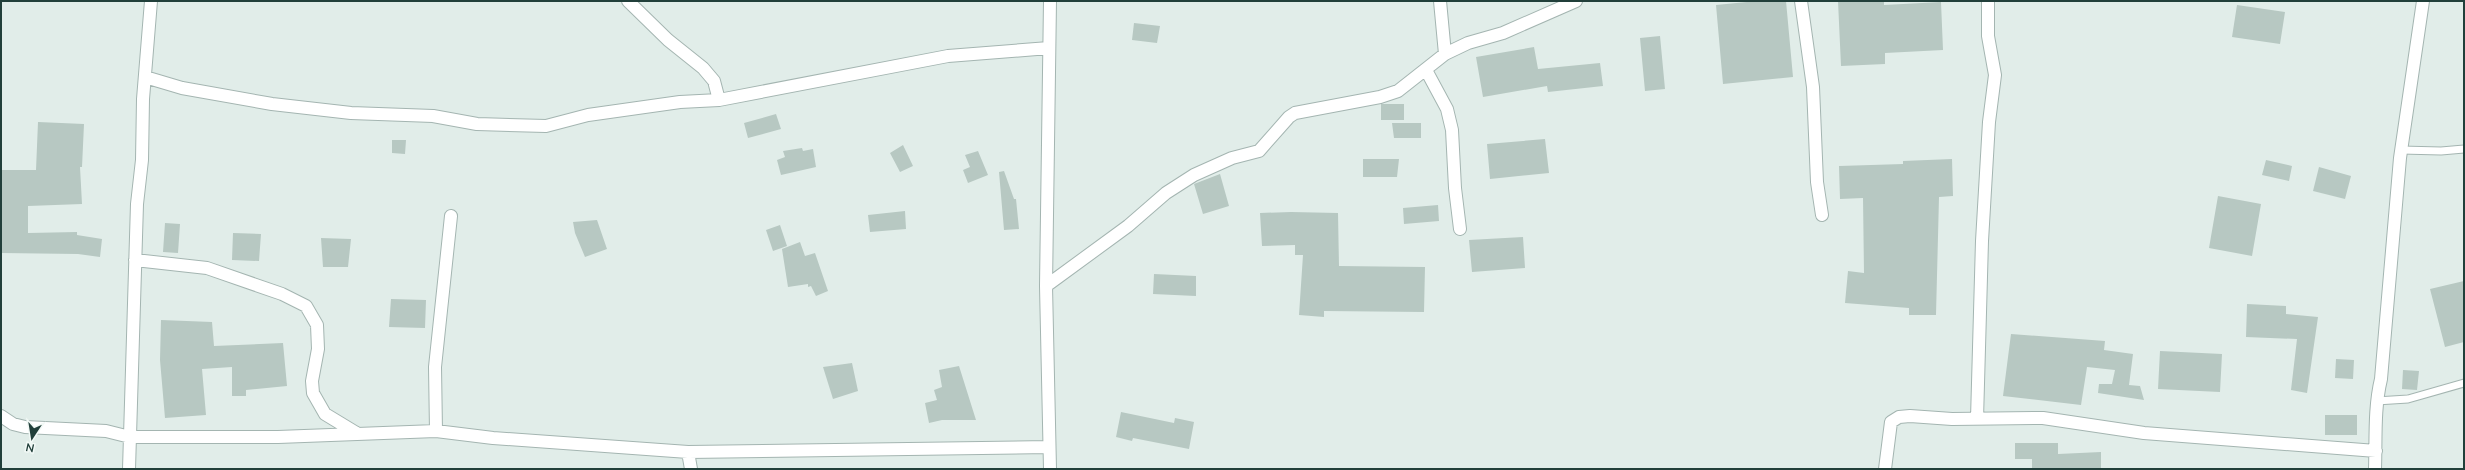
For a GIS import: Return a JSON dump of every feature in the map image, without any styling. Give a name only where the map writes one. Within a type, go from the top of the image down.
[{"type":"street","points":[[129,469],[135,260],[145,77],[151,1]]},
{"type":"street","points":[[628,1],[668,40],[703,68],[714,81],[719,100]]},
{"type":"street","points":[[1050,1],[1046,286],[1050,469]]},
{"type":"street","points":[[1440,1],[1445,54]]},
{"type":"street","points":[[1046,286],[1128,226],[1166,193],[1194,175],[1232,158],[1259,151],[1289,117],[1295,113],[1334,104],[1380,97],[1398,91],[1445,54],[1468,43],[1503,33],[1576,1]]},
{"type":"street","points":[[1801,1],[1813,88],[1817,182],[1822,215]]},
{"type":"street","points":[[1977,419],[1982,241],[1989,122],[1995,75],[1988,36],[1988,1]]},
{"type":"street","points":[[2375,469],[2376,401],[2381,379],[2401,150],[2423,1]]},
{"type":"street","points":[[145,77],[182,88],[272,104],[351,113],[433,116],[477,124],[546,126],[588,115],[654,106],[719,100],[948,56],[1049,48]]},
{"type":"street","points":[[1426,70],[1447,109],[1452,130],[1455,188],[1460,229]]},
{"type":"street","points":[[436,431],[435,367],[451,216]]},
{"type":"street","points":[[135,260],[207,268],[282,294],[306,306],[317,325],[318,349],[312,381],[313,393],[326,414],[358,434]]},
{"type":"street","points":[[1,416],[13,424],[25,427],[106,430],[130,437],[278,437],[436,431],[493,438],[688,452],[1049,448]]},
{"type":"street","points":[[1885,469],[1889,428],[1894,419],[1910,416],[1977,419],[2043,418],[2144,433],[2376,451]]},
{"type":"street","points":[[688,452],[691,469]]},
{"type":"lane","points":[[2401,150],[2441,151],[2464,149]]},
{"type":"lane","points":[[2376,401],[2408,399],[2464,383]]},
{"type":"building","points":[[1757,1],[1786,1],[1793,77],[1723,84],[1716,5]]},
{"type":"building","points":[[1838,1],[1884,1],[1884,5],[1941,2],[1943,50],[1885,53],[1885,64],[1841,66]]},
{"type":"building","points":[[2237,5],[2285,12],[2280,44],[2232,37]]},
{"type":"building","points":[[1134,23],[1160,26],[1157,43],[1132,40]]},
{"type":"building","points":[[1660,36],[1665,89],[1645,91],[1640,38]]},
{"type":"building","points":[[1534,47],[1538,69],[1600,63],[1603,86],[1548,92],[1547,86],[1483,97],[1476,57]]},
{"type":"building","points":[[1381,104],[1404,104],[1404,120],[1381,120]]},
{"type":"building","points":[[776,114],[781,129],[748,138],[744,123]]},
{"type":"building","points":[[38,122],[84,124],[82,167],[80,167],[82,204],[28,206],[28,233],[77,232],[77,235],[102,239],[100,257],[78,254],[1,253],[1,170],[36,170]]},
{"type":"building","points":[[1392,123],[1421,123],[1421,138],[1394,138]]},
{"type":"building","points":[[1545,139],[1549,173],[1490,179],[1487,144]]},
{"type":"building","points":[[392,140],[406,140],[405,154],[392,153]]},
{"type":"building","points":[[903,145],[913,166],[900,172],[890,153]]},
{"type":"building","points":[[802,148],[803,151],[813,149],[816,167],[781,175],[777,160],[785,157],[783,151]]},
{"type":"building","points":[[978,151],[988,175],[968,183],[963,170],[970,167],[965,155]]},
{"type":"building","points":[[1363,159],[1399,159],[1397,177],[1363,177]]},
{"type":"building","points":[[1952,159],[1953,196],[1939,197],[1936,315],[1909,315],[1909,308],[1845,303],[1848,271],[1864,273],[1863,198],[1840,199],[1839,166],[1903,164],[1903,161]]},
{"type":"building","points":[[2266,160],[2292,166],[2289,181],[2262,175]]},
{"type":"building","points":[[2319,167],[2351,176],[2345,199],[2313,191]]},
{"type":"building","points":[[1004,171],[1014,199],[1016,199],[1019,229],[1004,230],[999,172]]},
{"type":"building","points":[[1220,174],[1229,206],[1203,214],[1194,184]]},
{"type":"building","points":[[2218,196],[2261,204],[2252,256],[2209,248]]},
{"type":"building","points":[[1438,205],[1439,221],[1404,224],[1403,208]]},
{"type":"building","points":[[905,211],[906,229],[870,232],[868,215]]},
{"type":"building","points":[[1260,213],[1338,213],[1339,266],[1425,267],[1424,312],[1324,311],[1324,317],[1299,315],[1303,255],[1295,255],[1295,245],[1262,246]]},
{"type":"building","points":[[597,220],[607,249],[585,257],[575,233],[573,222]]},
{"type":"building","points":[[165,223],[180,224],[178,253],[163,252]]},
{"type":"building","points":[[780,225],[787,246],[773,251],[766,230]]},
{"type":"building","points":[[233,233],[261,234],[259,261],[232,260]]},
{"type":"building","points":[[1523,237],[1525,268],[1472,272],[1469,240]]},
{"type":"building","points":[[321,238],[351,239],[348,267],[323,267]]},
{"type":"building","points":[[800,242],[805,256],[815,253],[828,291],[816,296],[811,286],[808,287],[808,284],[788,287],[782,249]]},
{"type":"building","points":[[1154,274],[1196,276],[1196,296],[1153,294]]},
{"type":"building","points":[[2464,281],[2464,342],[2445,347],[2430,289]]},
{"type":"building","points":[[391,299],[426,300],[425,328],[389,327]]},
{"type":"building","points":[[2247,304],[2286,306],[2286,314],[2318,317],[2307,393],[2291,390],[2297,339],[2246,337]]},
{"type":"building","points":[[161,320],[212,322],[214,346],[283,343],[287,386],[246,390],[246,396],[232,396],[232,367],[202,369],[206,415],[165,418],[160,360]]},
{"type":"building","points":[[2011,334],[2105,341],[2104,350],[2133,354],[2129,385],[2140,386],[2144,400],[2098,393],[2099,384],[2112,384],[2115,370],[2087,367],[2081,405],[2003,396]]},
{"type":"building","points":[[2160,351],[2222,354],[2220,392],[2158,389]]},
{"type":"building","points":[[2336,359],[2354,360],[2353,379],[2335,378]]},
{"type":"building","points":[[852,363],[858,391],[833,399],[823,367]]},
{"type":"building","points":[[959,366],[976,420],[942,420],[929,423],[925,403],[937,400],[934,390],[942,387],[939,370]]},
{"type":"building","points":[[2403,370],[2419,371],[2417,390],[2402,389]]},
{"type":"building","points":[[1121,412],[1174,423],[1175,418],[1194,422],[1189,449],[1133,438],[1132,441],[1116,437]]},
{"type":"building","points":[[2325,415],[2357,415],[2357,435],[2325,435]]},
{"type":"building","points":[[2015,443],[2058,443],[2058,454],[2101,452],[2101,469],[2032,469],[2032,459],[2015,459]]}]
